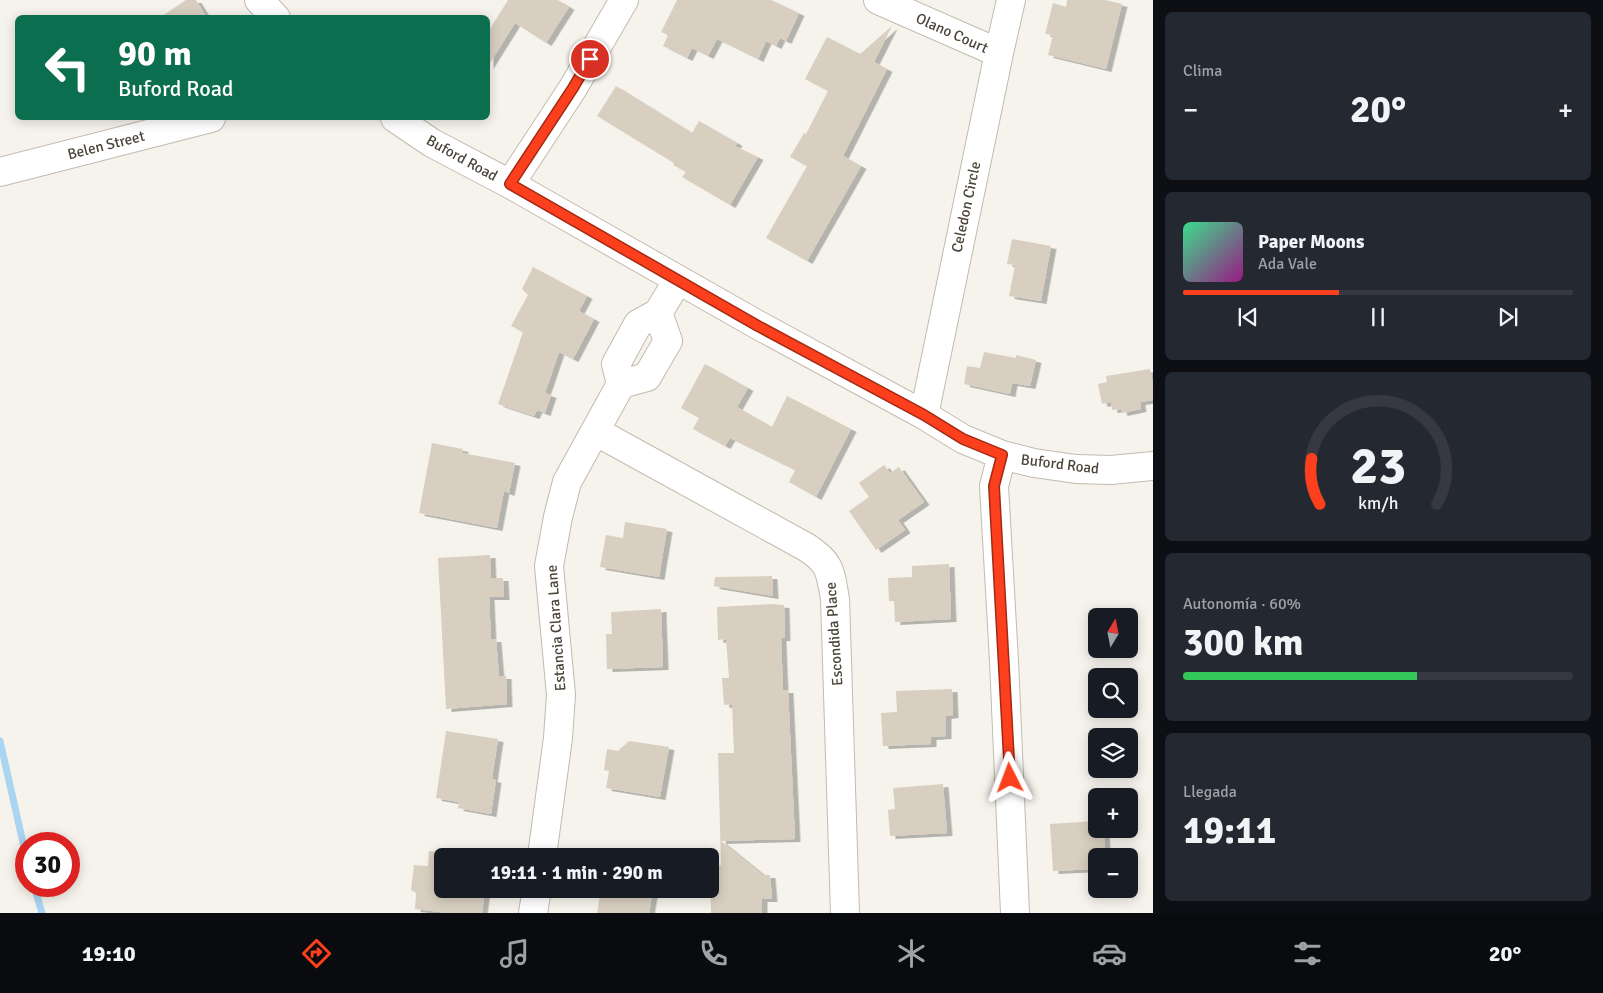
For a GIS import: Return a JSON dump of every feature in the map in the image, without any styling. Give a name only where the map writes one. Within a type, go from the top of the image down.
[{"type":"street","points":[[259,0],[273,15]]},
{"type":"street","points":[[510,184],[573,88],[624,0]]},
{"type":"street","name":"Olano Court","points":[[878,0],[999,53]]},
{"type":"street","name":"Celedon Circle","points":[[924,415],[1011,0]]},
{"type":"street","name":"Belen Street","points":[[0,172],[203,120]]},
{"type":"street","name":"Buford Road","points":[[398,120],[432,143],[510,184],[678,280],[924,415],[963,439],[1002,455],[1034,463],[1076,469],[1111,470],[1153,466]]},
{"type":"street","name":"Estancia Clara Lane","points":[[543,848],[558,738],[560,695],[549,566],[558,517],[567,482],[621,384],[647,377],[668,341],[658,313],[678,280]]},
{"type":"street","name":"Escondida Place","points":[[595,431],[822,557],[830,573],[835,599],[845,913]]},
{"type":"street","points":[[1002,455],[994,486],[1016,913]]},
{"type":"street","points":[[533,913],[535,898]]},
{"type":"building","points":[[186,0],[196,0],[205,15],[164,15]]},
{"type":"building","points":[[508,0],[558,0],[569,7],[546,43],[515,23],[490,63],[490,29]]},
{"type":"building","points":[[677,0],[771,0],[799,13],[786,41],[780,38],[776,46],[766,41],[758,59],[717,39],[708,56],[692,48],[687,58],[663,46],[668,35],[661,32]]},
{"type":"building","points":[[1067,0],[1105,0],[1122,4],[1106,69],[1048,55],[1053,35],[1045,34],[1053,3],[1066,7]]},
{"type":"building","points":[[892,26],[874,62],[887,69],[843,156],[861,166],[807,261],[766,238],[807,166],[790,157],[804,133],[806,134],[828,91],[805,79],[827,37],[860,54]]},
{"type":"building","points":[[616,86],[692,133],[699,121],[737,143],[735,146],[758,157],[730,205],[682,177],[686,172],[673,165],[674,163],[597,116]]},
{"type":"building","points":[[1012,239],[1051,246],[1041,301],[1009,296],[1015,265],[1007,264]]},
{"type":"building","points":[[533,267],[587,296],[579,311],[594,319],[573,359],[559,352],[545,393],[551,395],[545,413],[537,410],[534,416],[498,404],[523,332],[511,326],[528,295],[522,289]]},
{"type":"building","points":[[984,352],[1016,358],[1016,355],[1036,360],[1030,386],[1012,383],[1010,394],[964,384],[967,366],[980,368]]},
{"type":"building","points":[[705,364],[748,388],[737,407],[772,427],[787,396],[851,429],[816,497],[789,482],[795,470],[730,438],[725,446],[693,429],[699,418],[681,408]]},
{"type":"building","points":[[1150,369],[1153,384],[1153,400],[1140,402],[1141,409],[1122,413],[1121,409],[1112,410],[1111,402],[1102,404],[1098,384],[1107,382],[1106,376]]},
{"type":"building","points":[[432,443],[463,449],[462,453],[515,463],[509,493],[504,491],[497,528],[419,513]]},
{"type":"building","points":[[884,465],[890,473],[899,467],[924,502],[898,520],[905,530],[876,550],[849,511],[869,497],[859,483]]},
{"type":"building","points":[[625,522],[667,529],[659,577],[600,567],[606,535],[623,538]]},
{"type":"building","points":[[490,555],[491,578],[503,578],[504,597],[489,597],[491,639],[496,639],[499,676],[506,676],[507,704],[446,709],[438,558]]},
{"type":"building","points":[[949,564],[951,619],[895,622],[894,601],[889,601],[888,578],[912,577],[912,566]]},
{"type":"building","points":[[772,576],[773,596],[714,586],[715,577]]},
{"type":"building","points":[[784,605],[785,638],[781,638],[783,690],[788,690],[795,839],[721,841],[763,875],[770,875],[772,899],[762,899],[762,913],[711,913],[711,898],[719,898],[719,865],[721,865],[718,753],[734,753],[732,704],[724,705],[722,678],[729,678],[726,639],[718,640],[717,607]]},
{"type":"building","points":[[661,609],[663,667],[607,669],[606,634],[612,634],[611,612]]},
{"type":"building","points":[[952,689],[953,715],[946,716],[946,736],[931,737],[931,744],[883,746],[881,713],[897,712],[896,691]]},
{"type":"building","points":[[446,731],[498,739],[492,779],[496,780],[491,814],[458,808],[459,802],[436,798]]},
{"type":"building","points":[[629,741],[669,747],[660,797],[606,788],[609,771],[604,770],[607,749],[618,751]]},
{"type":"building","points":[[943,784],[947,833],[890,836],[888,810],[895,809],[893,788]]},
{"type":"building","points":[[1088,822],[1088,838],[1104,838],[1105,848],[1088,848],[1088,869],[1053,871],[1050,824]]},
{"type":"building","points":[[429,851],[434,852],[434,898],[484,898],[482,913],[448,913],[415,909],[416,893],[411,890],[414,865],[428,866]]},
{"type":"building","points":[[600,898],[652,898],[649,913],[597,913]]},
{"type":"waterway","points":[[0,741],[21,832]]},
{"type":"waterway","points":[[37,897],[42,913]]},
{"type":"route","points":[[590,59],[510,184],[758,326],[924,415],[963,439],[1002,455],[995,476],[994,486],[1010,778]]}]
